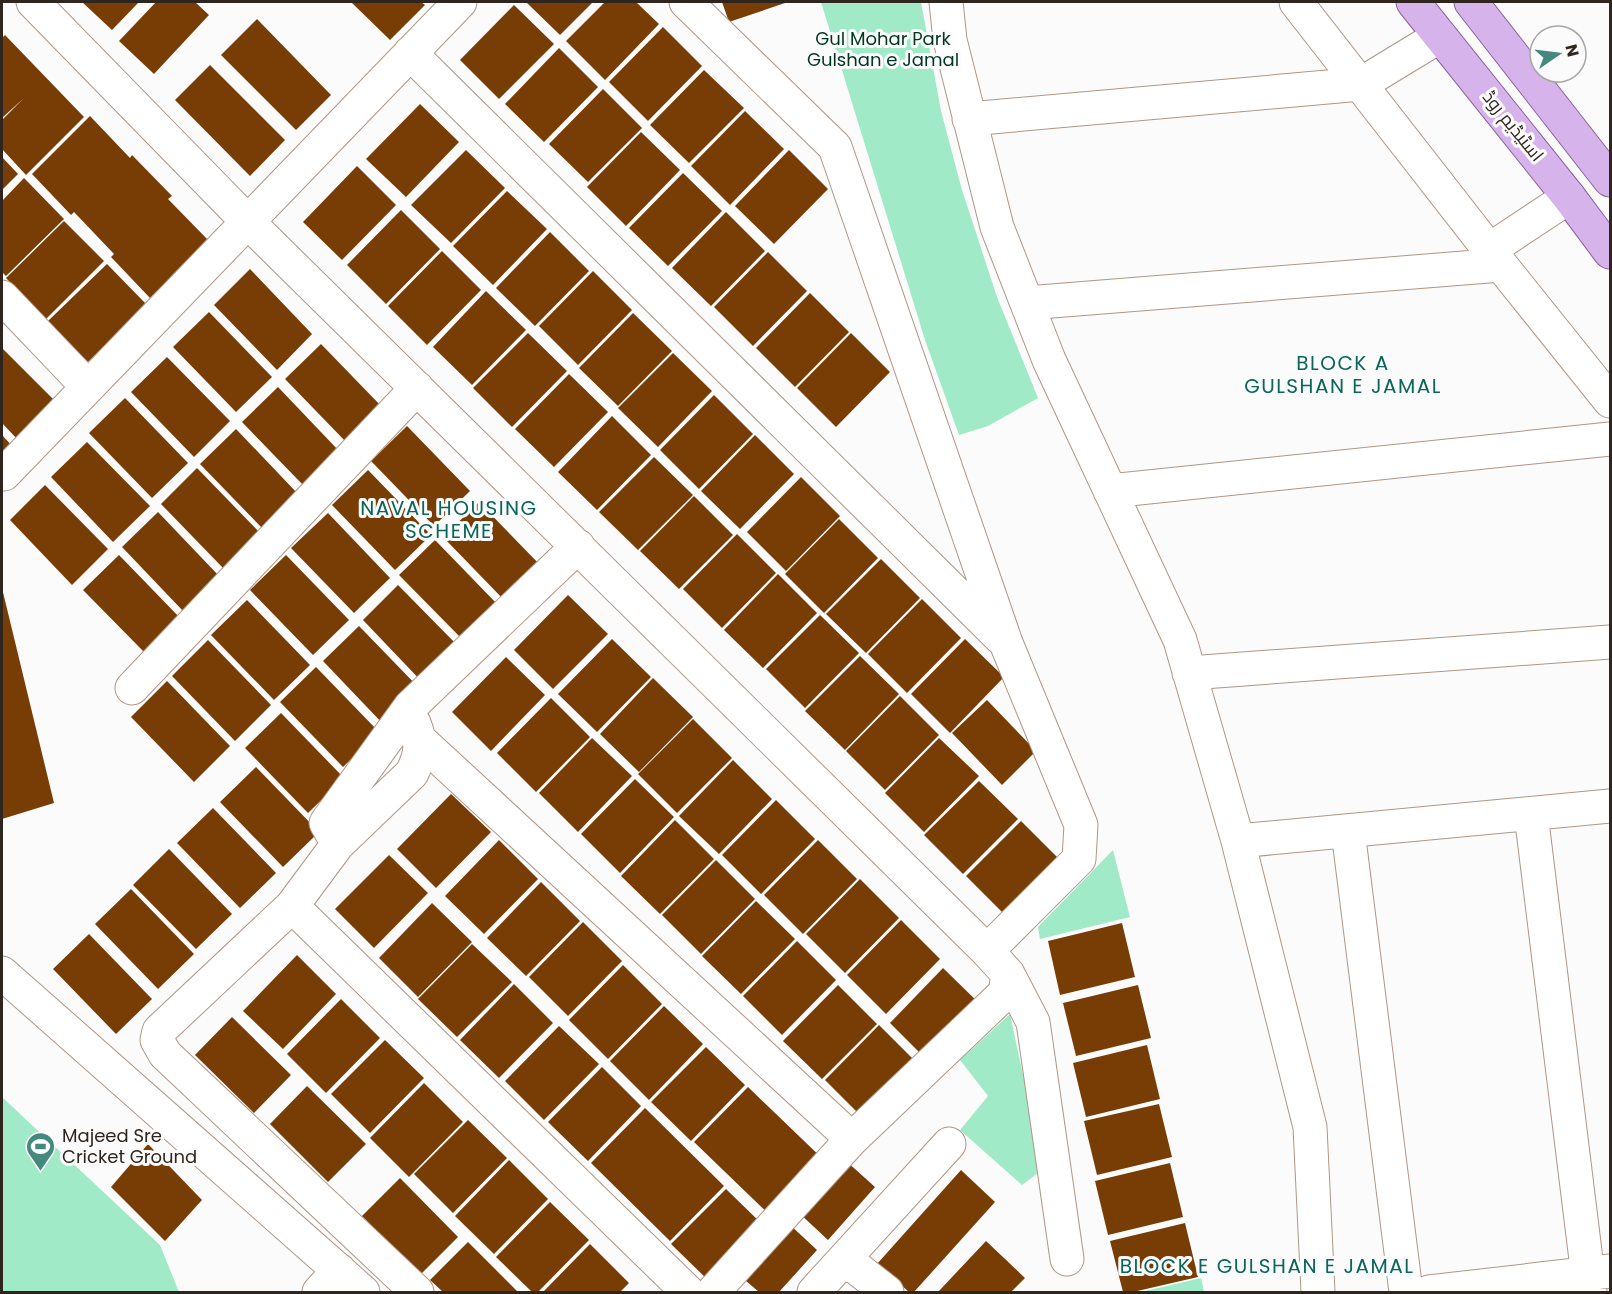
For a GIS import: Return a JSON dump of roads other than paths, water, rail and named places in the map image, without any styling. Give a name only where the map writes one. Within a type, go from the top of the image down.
[{"type":"main road","name":"اسٹیڈیم روڈ","points":[[1413,2],[1611,252]]},
{"type":"main road","points":[[1471,2],[1611,180]]},
{"type":"street","points":[[33,2],[248,221],[998,963],[1034,1022],[1067,1259]]},
{"type":"street","points":[[4,474],[460,2]]},
{"type":"street","points":[[686,2],[835,147],[1006,643],[1081,825],[1079,859],[998,963]]},
{"type":"street","points":[[946,2],[950,40],[997,227],[1049,360],[1180,640],[1238,841],[1310,1127],[1318,1293]]},
{"type":"street","points":[[1296,2],[1495,258],[1611,401]]},
{"type":"street","points":[[969,119],[1360,84],[1440,36]]},
{"type":"street","points":[[410,53],[1006,643]]},
{"type":"street","points":[[1027,303],[1495,258],[1569,197]]},
{"type":"street","points":[[2,297],[88,387]]},
{"type":"street","points":[[132,688],[417,388]]},
{"type":"street","points":[[1110,491],[1611,439]]},
{"type":"street","points":[[338,844],[326,823],[410,707],[578,546]]},
{"type":"street","points":[[1189,673],[1611,642]]},
{"type":"street","points":[[410,707],[421,741],[419,759],[411,773],[338,844],[292,906],[159,1031],[157,1040],[165,1054],[417,1293]]},
{"type":"street","points":[[421,741],[852,1139]]},
{"type":"street","points":[[1238,841],[1611,806]]},
{"type":"street","points":[[1429,1293],[1596,1279],[1531,814]]},
{"type":"street","points":[[1348,831],[1406,1293]]},
{"type":"street","points":[[292,906],[688,1293]]},
{"type":"street","points":[[713,1293],[852,1139],[1005,993],[998,963]]},
{"type":"street","points":[[2,973],[329,1281],[363,1293]]},
{"type":"street","points":[[814,1293],[949,1144]]},
{"type":"street","points":[[844,1259],[887,1293]]},
{"type":"place","name":"Majeed Sre Cricket Ground","points":[[41,1172]]},
{"type":"district","name":"BLOCK A GULSHAN E JAMAL","points":[[1343,374]]},
{"type":"district","name":"NAVAL HOUSING SCHEME","points":[[449,520]]},
{"type":"district","name":"BLOCK E GULSHAN E JAMAL","points":[[1267,1266]]},
{"type":"park label","name":"Gul Mohar Park Gulshan e Jamal","points":[[883,49]]}]
